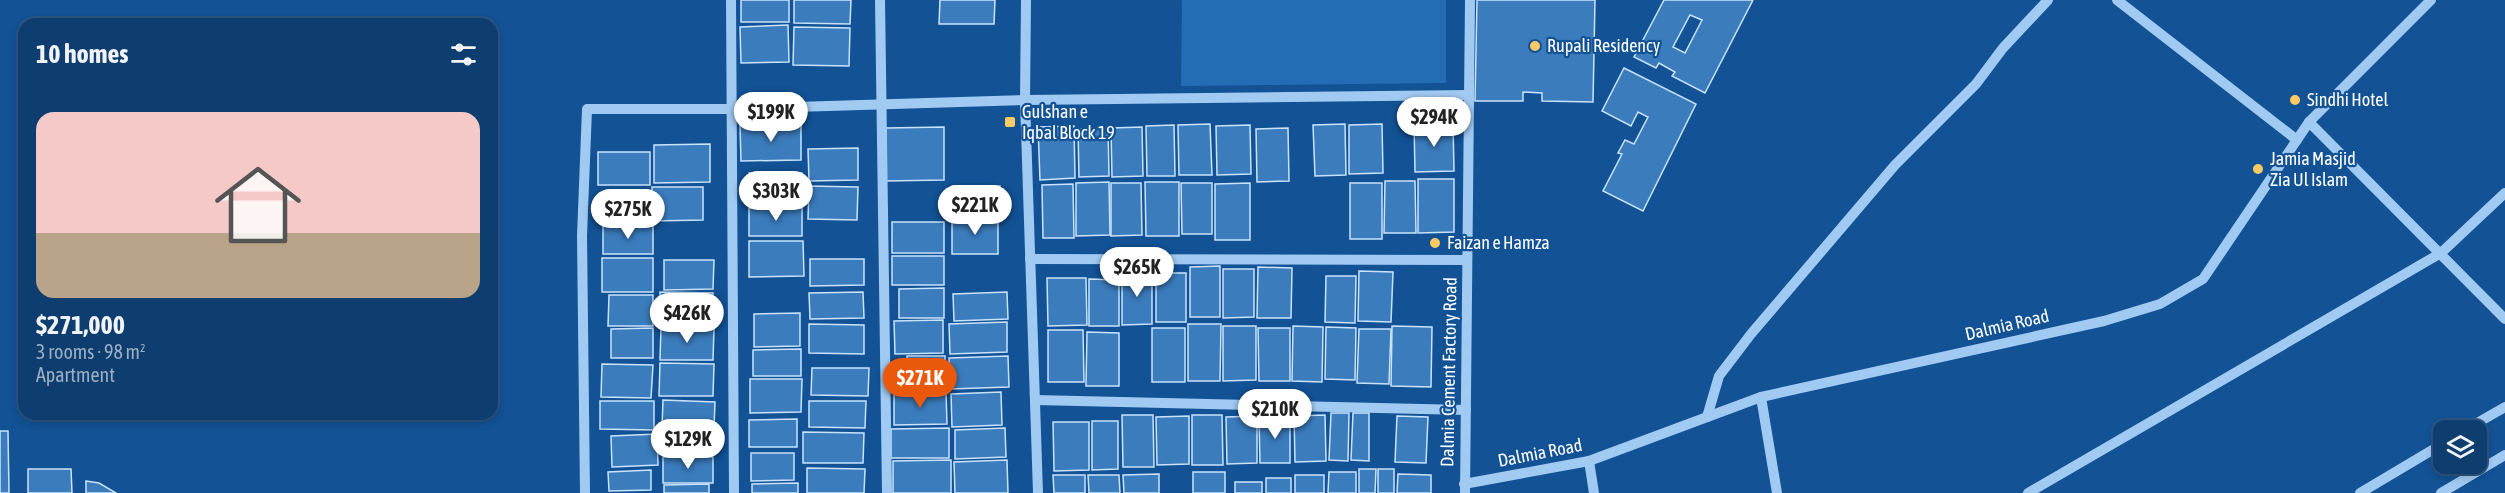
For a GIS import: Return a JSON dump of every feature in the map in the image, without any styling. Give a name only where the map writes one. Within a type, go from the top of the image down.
[{"type":"street","points":[[731,0],[734,493]]},
{"type":"street","points":[[880,0],[887,493]]},
{"type":"street","points":[[1026,0],[1025,100],[1038,493]]},
{"type":"street","name":"Dalmia Cement Factory Road","points":[[1465,488],[1470,0]]},
{"type":"street","points":[[1707,417],[1719,376],[1751,333],[1895,165],[1976,84],[2003,48],[2048,0]]},
{"type":"street","points":[[2117,0],[2297,141]]},
{"type":"street","name":"Dalmia Road","points":[[1465,488],[1589,461],[1761,397],[2104,321],[2160,304],[2203,279],[2309,122],[2431,0]]},
{"type":"street","points":[[585,493],[582,236],[587,109],[732,109],[1025,100],[1469,95]]},
{"type":"street","points":[[2309,122],[2505,319]]},
{"type":"street","points":[[2028,493],[2441,253],[2505,194]]},
{"type":"street","points":[[1030,259],[1467,260]]},
{"type":"street","points":[[1761,397],[1777,493]]},
{"type":"street","points":[[1035,400],[1466,410]]},
{"type":"street","points":[[2482,420],[2505,406]]},
{"type":"street","points":[[2360,493],[2433,450]]},
{"type":"street","points":[[2441,493],[2505,455]]},
{"type":"street","points":[[1589,461],[1594,493]]},
{"type":"shaded area","points":[[1182,0],[1446,0],[1446,83],[1181,86]]},
{"type":"building","points":[[741,0],[789,0],[789,22],[741,22]]},
{"type":"building","points":[[794,0],[851,0],[850,24],[794,23]]},
{"type":"building","points":[[940,0],[995,0],[994,24],[939,24]]},
{"type":"building","name":"Rupali Residency","points":[[1477,0],[1595,0],[1593,102],[1542,101],[1542,93],[1523,92],[1523,101],[1475,101]]},
{"type":"building","name":"Rupali Residency","points":[[1664,0],[1753,0],[1705,93],[1672,76],[1675,72],[1659,63],[1656,68],[1634,57]],"holes":[[[1690,15],[1702,20],[1685,53],[1673,47]]]},
{"type":"building","points":[[788,25],[789,62],[741,63],[740,27]]},
{"type":"building","points":[[794,27],[850,28],[849,66],[793,65]]},
{"type":"building","points":[[1624,68],[1696,104],[1643,211],[1603,191],[1622,154],[1618,153],[1625,140],[1634,144],[1648,117],[1638,112],[1631,126],[1602,111]]},
{"type":"building","points":[[1453,123],[1454,171],[1415,172],[1414,124]]},
{"type":"building","points":[[1210,124],[1212,175],[1179,175],[1178,125]]},
{"type":"building","points":[[1345,124],[1346,175],[1315,176],[1313,125]]},
{"type":"building","points":[[1382,124],[1383,173],[1349,174],[1349,125]]},
{"type":"building","points":[[801,125],[801,160],[741,161],[740,126]]},
{"type":"building","points":[[1174,125],[1175,176],[1147,176],[1146,126]]},
{"type":"building","points":[[1250,125],[1251,174],[1217,175],[1216,126]]},
{"type":"building","points":[[1074,126],[1075,178],[1040,180],[1038,127]]},
{"type":"building","points":[[944,127],[944,180],[886,181],[886,128]]},
{"type":"building","points":[[1142,127],[1143,176],[1112,177],[1111,128]]},
{"type":"building","points":[[1108,128],[1109,176],[1079,177],[1078,129]]},
{"type":"building","points":[[1288,128],[1289,181],[1257,182],[1256,129]]},
{"type":"building","points":[[710,144],[710,182],[654,183],[654,145]]},
{"type":"building","points":[[858,148],[858,180],[809,181],[808,149]]},
{"type":"building","points":[[598,152],[650,152],[650,185],[598,185]]},
{"type":"building","points":[[749,173],[802,173],[802,204],[749,205]]},
{"type":"building","points":[[1418,179],[1454,179],[1454,232],[1418,233]]},
{"type":"building","points":[[1385,181],[1415,181],[1416,233],[1384,233]]},
{"type":"building","points":[[1109,182],[1110,235],[1076,236],[1076,183]]},
{"type":"building","points":[[1145,182],[1179,182],[1179,236],[1146,236]]},
{"type":"building","points":[[1111,183],[1141,183],[1142,235],[1111,236]]},
{"type":"building","points":[[1181,183],[1212,183],[1212,234],[1182,234]]},
{"type":"building","points":[[1250,183],[1250,240],[1215,240],[1215,184]]},
{"type":"building","points":[[1350,183],[1382,183],[1382,239],[1350,239]]},
{"type":"building","points":[[1073,184],[1074,238],[1043,238],[1042,185]]},
{"type":"building","points":[[809,186],[858,187],[857,220],[808,219]]},
{"type":"building","points":[[952,186],[1000,186],[999,215],[951,214]]},
{"type":"building","points":[[652,187],[703,187],[703,220],[652,221]]},
{"type":"building","points":[[749,208],[802,208],[802,236],[749,236]]},
{"type":"building","points":[[998,218],[998,254],[952,254],[952,219]]},
{"type":"building","points":[[892,222],[944,222],[944,253],[892,253]]},
{"type":"building","points":[[603,225],[653,226],[653,254],[603,254]]},
{"type":"building","points":[[749,241],[803,241],[804,276],[749,277]]},
{"type":"building","points":[[892,256],[944,256],[944,285],[892,285]]},
{"type":"building","points":[[602,258],[653,258],[653,292],[602,292]]},
{"type":"building","points":[[810,259],[864,259],[864,285],[810,286]]},
{"type":"building","points":[[664,260],[714,260],[713,289],[664,290]]},
{"type":"building","points":[[1220,266],[1220,317],[1190,317],[1190,267]]},
{"type":"building","points":[[1258,267],[1292,268],[1291,318],[1257,318]]},
{"type":"building","points":[[1223,269],[1254,269],[1254,317],[1223,318]]},
{"type":"building","points":[[1359,271],[1393,272],[1391,322],[1358,321]]},
{"type":"building","points":[[1152,272],[1152,324],[1122,325],[1122,273]]},
{"type":"building","points":[[1156,273],[1186,273],[1186,322],[1156,322]]},
{"type":"building","points":[[1326,276],[1356,276],[1355,323],[1325,322]]},
{"type":"building","points":[[1047,278],[1086,278],[1087,325],[1048,326]]},
{"type":"building","points":[[1089,279],[1119,280],[1119,326],[1089,326]]},
{"type":"building","points":[[944,288],[944,318],[899,318],[899,289]]},
{"type":"building","points":[[660,292],[713,293],[712,320],[660,319]]},
{"type":"building","points":[[863,292],[864,318],[810,319],[809,293]]},
{"type":"building","points":[[1007,292],[1008,319],[954,321],[953,294]]},
{"type":"building","points":[[609,295],[653,295],[653,326],[608,326]]},
{"type":"building","points":[[800,313],[800,346],[754,347],[754,314]]},
{"type":"building","points":[[943,320],[943,353],[895,354],[894,321]]},
{"type":"building","points":[[1007,322],[1007,352],[950,354],[949,324]]},
{"type":"building","points":[[809,324],[864,325],[864,354],[809,353]]},
{"type":"building","points":[[1188,324],[1221,324],[1220,381],[1188,381]]},
{"type":"building","points":[[1223,326],[1256,326],[1256,380],[1223,381]]},
{"type":"building","points":[[1293,326],[1323,327],[1322,382],[1292,381]]},
{"type":"building","points":[[1392,326],[1432,327],[1431,387],[1391,386]]},
{"type":"building","points":[[661,327],[714,328],[713,360],[660,360]]},
{"type":"building","points":[[1326,327],[1356,328],[1355,380],[1325,379]]},
{"type":"building","points":[[653,328],[653,358],[611,358],[611,329]]},
{"type":"building","points":[[1152,328],[1185,328],[1185,382],[1152,382]]},
{"type":"building","points":[[1258,328],[1290,328],[1290,381],[1259,381]]},
{"type":"building","points":[[1359,329],[1391,329],[1389,384],[1357,383]]},
{"type":"building","points":[[1048,330],[1083,330],[1084,382],[1048,382]]},
{"type":"building","points":[[1087,332],[1119,333],[1119,386],[1086,386]]},
{"type":"building","points":[[801,349],[801,376],[753,376],[753,350]]},
{"type":"building","points":[[907,356],[945,356],[945,389],[907,389]]},
{"type":"building","points":[[1008,356],[1009,387],[950,389],[949,358]]},
{"type":"building","points":[[660,363],[714,364],[713,396],[659,396]]},
{"type":"building","points":[[602,364],[653,365],[651,398],[601,397]]},
{"type":"building","points":[[812,368],[869,368],[868,396],[811,395]]},
{"type":"building","points":[[750,379],[802,379],[801,412],[750,413]]},
{"type":"building","points":[[946,392],[947,424],[894,425],[894,393]]},
{"type":"building","points":[[1001,392],[1002,425],[952,427],[951,394]]},
{"type":"building","points":[[663,400],[715,402],[714,428],[662,427]]},
{"type":"building","points":[[600,401],[654,401],[654,430],[600,429]]},
{"type":"building","points":[[809,401],[866,401],[865,428],[809,427]]},
{"type":"building","points":[[1331,413],[1349,413],[1348,461],[1329,460]]},
{"type":"building","points":[[1353,413],[1369,413],[1369,461],[1351,460]]},
{"type":"building","points":[[1122,415],[1153,415],[1154,467],[1123,467]]},
{"type":"building","points":[[1192,415],[1222,415],[1223,465],[1192,465]]},
{"type":"building","points":[[1325,415],[1326,461],[1295,462],[1294,416]]},
{"type":"building","points":[[1189,416],[1189,464],[1157,465],[1156,417]]},
{"type":"building","points":[[1257,416],[1257,463],[1227,464],[1226,417]]},
{"type":"building","points":[[1397,416],[1428,417],[1426,463],[1395,462]]},
{"type":"building","points":[[1290,417],[1290,463],[1260,463],[1259,418]]},
{"type":"building","points":[[797,419],[797,447],[749,447],[749,420]]},
{"type":"building","points":[[1092,421],[1118,421],[1118,469],[1092,470]]},
{"type":"building","points":[[1053,422],[1089,422],[1089,470],[1054,471]]},
{"type":"building","points":[[949,428],[949,458],[891,458],[891,429]]},
{"type":"building","points":[[1005,428],[1006,457],[955,459],[955,430]]},
{"type":"building","points":[[663,430],[715,431],[714,455],[663,454]]},
{"type":"building","points":[[0,431],[8,431],[9,493],[0,493]]},
{"type":"building","points":[[803,432],[864,433],[863,463],[803,463]]},
{"type":"building","points":[[657,434],[658,465],[612,467],[611,436]]},
{"type":"building","points":[[751,453],[794,453],[794,480],[751,481]]},
{"type":"building","points":[[663,457],[713,457],[713,483],[663,483]]},
{"type":"building","points":[[951,460],[951,493],[893,493],[893,461]]},
{"type":"building","points":[[1007,460],[1008,493],[955,493],[954,462]]},
{"type":"building","points":[[807,468],[865,469],[864,493],[807,493]]},
{"type":"building","points":[[28,469],[71,469],[72,493],[28,493]]},
{"type":"building","points":[[1359,469],[1376,469],[1375,493],[1359,493]]},
{"type":"building","points":[[1378,469],[1394,469],[1394,493],[1378,493]]},
{"type":"building","points":[[651,470],[651,490],[609,491],[608,472]]},
{"type":"building","points":[[1193,472],[1225,472],[1225,493],[1193,493]]},
{"type":"building","points":[[1329,472],[1356,472],[1356,493],[1328,493]]},
{"type":"building","points":[[1159,474],[1159,493],[1124,493],[1123,475]]},
{"type":"building","points":[[1398,474],[1431,475],[1431,493],[1397,493]]},
{"type":"building","points":[[1053,475],[1085,475],[1085,493],[1054,493]]},
{"type":"building","points":[[1088,475],[1119,475],[1120,493],[1089,493]]},
{"type":"building","points":[[1295,475],[1324,475],[1324,493],[1295,493]]},
{"type":"building","points":[[1266,478],[1291,478],[1291,493],[1266,493]]},
{"type":"building","points":[[86,481],[99,483],[116,493],[86,493]]},
{"type":"building","points":[[1235,482],[1262,482],[1262,493],[1235,493]]},
{"type":"building","points":[[798,483],[798,493],[752,493],[752,484]]},
{"type":"building","points":[[709,484],[709,493],[664,493],[664,485]]},
{"type":"place","name":"Rupali Residency","points":[[1535,46]]},
{"type":"place","name":"Sindhi Hotel","points":[[2295,100]]},
{"type":"place","name":"Gulshan e Iqbal Block 19","points":[[1010,122]]},
{"type":"place","name":"Jamia Masjid Zia Ul Islam","points":[[2258,169]]},
{"type":"place","name":"Faizan e Hamza","points":[[1435,243]]}]
